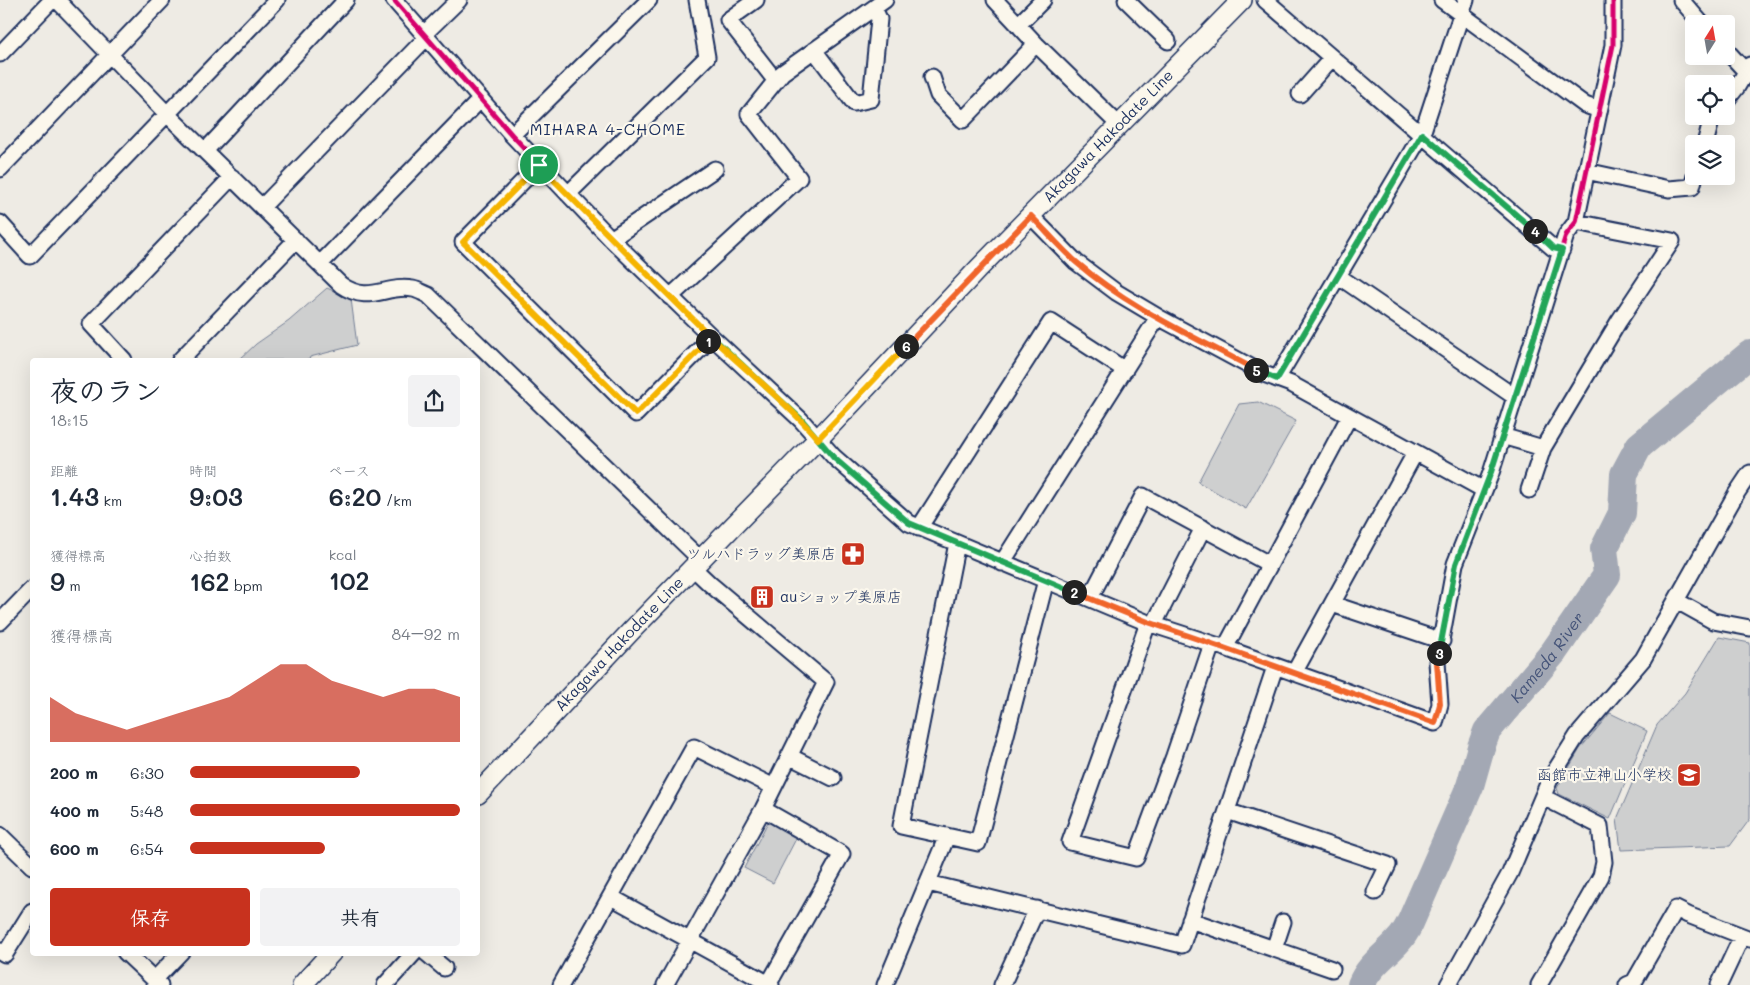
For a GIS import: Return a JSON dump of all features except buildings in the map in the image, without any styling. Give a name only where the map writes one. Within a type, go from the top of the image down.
[{"type":"main road","name":"Akagawa Hakodate Line","points":[[480,792],[979,268],[1242,0]]},
{"type":"main road","points":[[302,985],[328,956]]},
{"type":"street","points":[[0,54],[52,0]]},
{"type":"street","points":[[56,0],[166,113],[341,285],[353,293],[368,294],[413,289],[428,294],[696,563],[710,584],[826,682],[763,809],[665,985]]},
{"type":"street","points":[[0,169],[162,0]]},
{"type":"street","points":[[0,223],[30,256],[277,0]]},
{"type":"street","points":[[205,151],[346,0]]},
{"type":"street","points":[[394,0],[539,165],[611,239],[712,337],[802,420],[834,458],[909,523],[1151,623],[1435,723],[1440,704],[1437,662],[1456,564],[1484,490],[1566,235],[1576,222],[1613,45],[1613,0]]},
{"type":"street","points":[[262,207],[459,0]]},
{"type":"street","points":[[512,135],[650,0]]},
{"type":"street","points":[[568,194],[707,57],[697,0]]},
{"type":"street","points":[[756,0],[728,20],[775,80]]},
{"type":"street","points":[[995,0],[1036,44],[1118,125]]},
{"type":"street","points":[[1018,25],[1043,0]]},
{"type":"street","points":[[1126,0],[1168,41]]},
{"type":"street","points":[[1265,0],[1553,248],[1562,250]]},
{"type":"street","points":[[1442,0],[1463,7],[1585,105],[1599,110]]},
{"type":"street","points":[[1681,0],[1694,15]]},
{"type":"street","points":[[814,50],[854,103],[871,99],[880,4]]},
{"type":"street","points":[[670,296],[799,178],[749,114],[782,73],[880,4]]},
{"type":"street","points":[[1277,379],[1422,134],[1463,7]]},
{"type":"street","points":[[932,77],[938,95],[963,120],[1036,44]]},
{"type":"street","points":[[1300,94],[1332,58]]},
{"type":"street","points":[[1735,58],[1749,71],[1735,90]]},
{"type":"street","points":[[320,264],[481,99]]},
{"type":"street","points":[[539,165],[463,242],[636,414],[712,337]]},
{"type":"street","points":[[611,239],[715,169]]},
{"type":"street","points":[[1586,171],[1669,189],[1692,187],[1693,185]]},
{"type":"street","points":[[122,358],[91,324],[232,177]]},
{"type":"street","points":[[1031,216],[1076,262],[1116,292],[1158,318],[1264,374],[1291,384],[1484,490]]},
{"type":"street","points":[[1529,490],[1544,448],[1619,321],[1672,241],[1576,222]]},
{"type":"street","points":[[182,358],[296,240]]},
{"type":"street","points":[[1338,276],[1514,397]]},
{"type":"street","points":[[1002,562],[1158,318]]},
{"type":"street","points":[[919,528],[1051,322],[1125,370]]},
{"type":"street","points":[[1203,528],[1151,623],[1070,842],[1136,858],[1218,646],[1269,564],[1349,417]]},
{"type":"street","points":[[1502,436],[1544,448]]},
{"type":"street","points":[[1294,673],[1415,453]]},
{"type":"street","points":[[1448,985],[1510,873],[1550,779],[1567,750],[1644,659],[1736,494],[1750,473]]},
{"type":"street","points":[[1090,598],[1144,496],[1269,564]]},
{"type":"street","points":[[957,543],[902,826],[978,843],[1046,580]]},
{"type":"street","points":[[0,622],[30,591]]},
{"type":"street","points":[[1677,601],[1713,621],[1750,628]]},
{"type":"street","points":[[1332,604],[1442,641]]},
{"type":"street","points":[[928,883],[1182,945],[1275,667]]},
{"type":"street","points":[[561,985],[694,747],[774,787]]},
{"type":"street","points":[[789,756],[833,778]]},
{"type":"street","points":[[1539,985],[1601,876],[1604,862],[1600,826],[1543,797]]},
{"type":"street","points":[[611,897],[769,985],[842,854],[763,809]]},
{"type":"street","points":[[1227,811],[1388,865],[1375,892]]},
{"type":"street","points":[[0,835],[30,864]]},
{"type":"street","points":[[886,985],[947,836]]},
{"type":"street","points":[[1002,985],[1037,909]]},
{"type":"street","points":[[1627,985],[1634,982],[1676,909],[1746,937],[1719,985]]},
{"type":"street","points":[[0,951],[5,954],[30,914]]},
{"type":"street","points":[[1190,920],[1332,969]]},
{"type":"street","points":[[1274,949],[1283,922]]},
{"type":"street","points":[[129,956],[157,982],[178,956]]},
{"type":"street","points":[[386,985],[411,956]]},
{"type":"street","points":[[430,956],[444,968]]},
{"type":"shaded area","points":[[327,288],[351,299],[357,345],[310,358],[241,358],[256,344],[289,321]]},
{"type":"shaded area","points":[[1258,402],[1296,421],[1246,509],[1198,482],[1239,404]]},
{"type":"shaded area","name":"函館市立神山小学校","points":[[1719,637],[1750,643],[1750,819],[1730,846],[1621,850],[1617,819],[1657,725],[1685,693]]},
{"type":"shaded area","points":[[1610,713],[1647,731],[1610,819],[1559,794],[1557,788],[1580,749]]},
{"type":"shaded area","points":[[769,820],[798,835],[773,883],[744,868]]},
{"type":"waterway","name":"Kameda River","points":[[1361,985],[1368,972],[1401,938],[1410,923],[1470,786],[1487,731],[1553,653],[1607,575],[1604,549],[1622,513],[1624,474],[1639,446],[1750,354]]},
{"type":"cycle path","points":[[394,0],[512,135],[611,239],[801,420],[834,457],[909,523],[1148,623],[1225,648],[1435,723],[1440,704],[1437,662],[1455,564],[1491,473],[1566,235],[1576,222],[1613,45],[1613,0]]},
{"type":"place","name":"ツルハドラッグ美原店","points":[[853,554]]},
{"type":"place","name":"auショップ美原店","points":[[762,597]]},
{"type":"place","name":"函館市立神山小学校","points":[[1689,775]]},
{"type":"district","name":"MIHARA 4-CHOME","points":[[608,129]]},
{"type":"route","points":[[539,165],[463,242],[636,414],[712,337],[802,420],[818,439],[834,458],[909,523],[1148,622],[1435,723],[1440,704],[1437,662],[1456,564],[1491,472],[1562,250],[1553,248],[1422,134],[1390,187],[1380,208],[1277,379],[1158,318],[1116,292],[1076,262],[1031,216],[979,268],[818,439],[802,420],[757,379],[712,337],[611,239],[539,165]]}]
